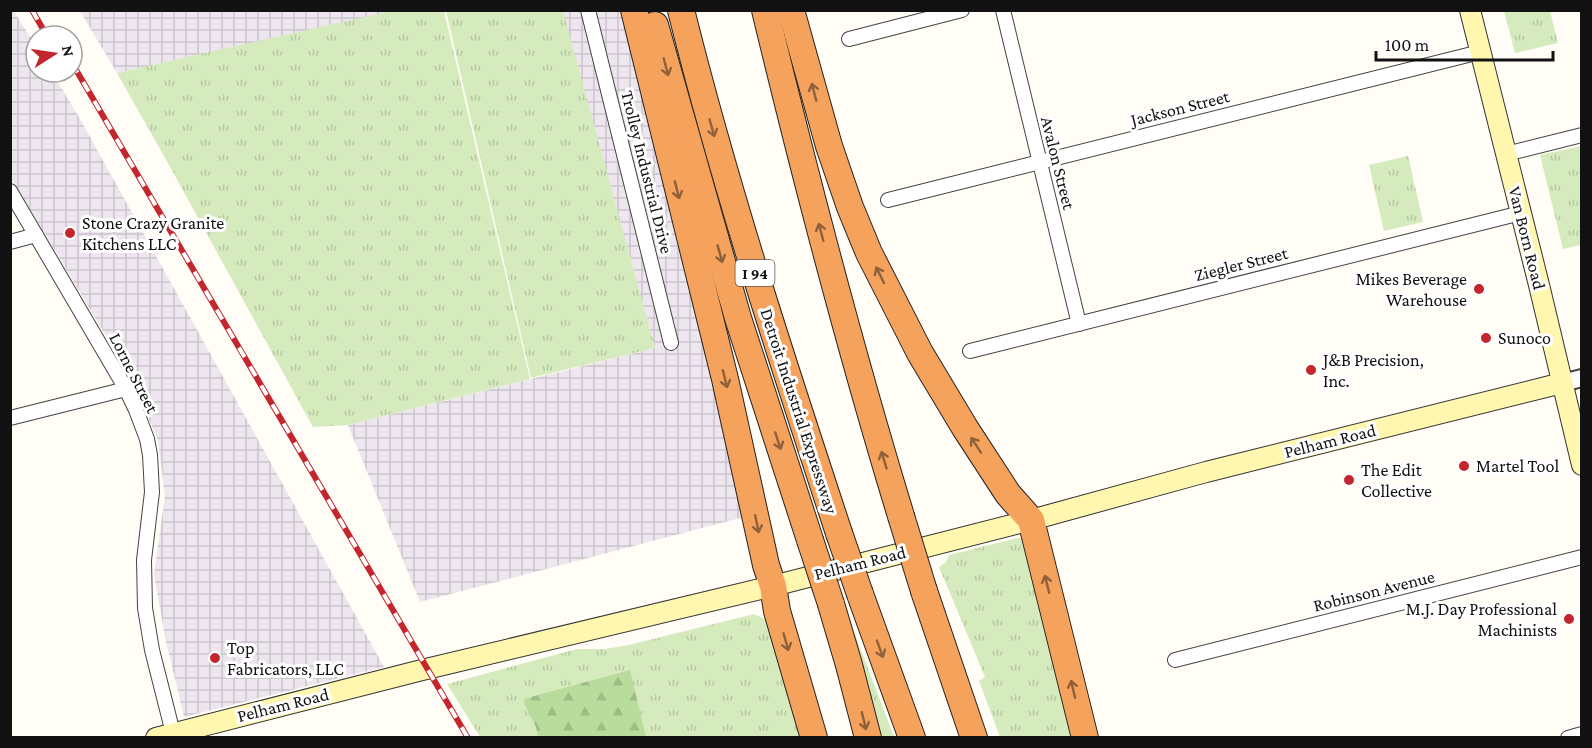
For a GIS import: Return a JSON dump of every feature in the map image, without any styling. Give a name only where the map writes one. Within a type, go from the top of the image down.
[{"type":"highway","points":[[634,10],[727,388],[777,611],[814,738]]},
{"type":"highway","points":[[651,10],[735,307],[831,604],[868,738]]},
{"type":"highway","name":"Detroit Industrial Expressway","points":[[681,10],[734,205],[774,334],[839,533],[912,738]]},
{"type":"highway","points":[[765,10],[860,377],[901,516],[974,738]]},
{"type":"highway","points":[[791,10],[828,146],[869,254],[920,353],[965,428],[1008,494],[1031,520],[1085,738]]},
{"type":"highway","points":[[928,601],[963,669],[989,738]]},
{"type":"main road","name":"Van Born Road","points":[[1470,10],[1581,465]]},
{"type":"main road","name":"Pelham Road","points":[[165,735],[422,670],[773,586],[1031,520],[1206,472],[1562,383]]},
{"type":"street","name":"Trolley Industrial Drive","points":[[588,10],[671,343]]},
{"type":"street","points":[[849,39],[962,10]]},
{"type":"street","name":"Avalon Street","points":[[1003,10],[1079,324]]},
{"type":"street","name":"Jackson Street","points":[[888,200],[1480,52]]},
{"type":"street","points":[[1506,154],[1581,135]]},
{"type":"street","name":"Lorne Street","points":[[10,191],[126,389],[145,433],[150,455],[152,492],[143,568],[145,608],[165,735]]},
{"type":"street","name":"Ziegler Street","points":[[970,351],[1521,213]]},
{"type":"street","points":[[10,242],[36,235]]},
{"type":"street","points":[[1562,383],[1581,378]]},
{"type":"street","points":[[10,418],[126,389]]},
{"type":"street","name":"Robinson Avenue","points":[[1175,660],[1581,557]]},
{"type":"street","points":[[1568,738],[1581,734]]},
{"type":"shaded area","points":[[10,11],[14,11],[24,27],[24,84],[59,84],[384,667],[184,717],[165,637],[154,574],[165,496],[158,441],[133,381],[11,178]]},
{"type":"shaded area","points":[[80,11],[398,11],[117,73]]},
{"type":"shaded area","points":[[562,11],[623,11],[744,517],[420,602],[348,425],[655,348]]},
{"type":"green space","points":[[396,10],[444,11],[530,379],[348,425],[313,427],[117,73]]},
{"type":"green space","points":[[446,11],[563,11],[655,348],[531,378]]},
{"type":"green space","points":[[1504,11],[1550,11],[1558,43],[1515,53]]},
{"type":"green space","points":[[1581,146],[1581,245],[1563,249],[1540,155]]},
{"type":"green space","points":[[1408,156],[1423,222],[1384,231],[1369,165]]},
{"type":"green space","points":[[1018,538],[1027,538],[1077,737],[1000,737],[979,681],[985,677],[939,567],[946,562],[949,555]]},
{"type":"green space","points":[[847,613],[894,737],[882,737]]},
{"type":"green space","points":[[754,614],[765,619],[772,629],[804,737],[480,737],[447,684],[577,649],[605,649],[629,645]]},
{"type":"green space","points":[[630,670],[646,737],[538,737],[524,699]]},
{"type":"railway","points":[[32,10],[40,24]]},
{"type":"railway","points":[[84,83],[468,738]]},
{"type":"place","name":"Stone Crazy Granite Kitchens LLC","points":[[70,233]]},
{"type":"place","name":"Mikes Beverage Warehouse","points":[[1479,289]]},
{"type":"place","name":"Sunoco","points":[[1486,338]]},
{"type":"place","name":"J&B Precision, Inc.","points":[[1311,370]]},
{"type":"place","name":"Martel Tool","points":[[1464,466]]},
{"type":"place","name":"The Edit Collective","points":[[1349,480]]},
{"type":"place","name":"M.J. Day Professional Machinists","points":[[1569,619]]},
{"type":"place","name":"Top Fabricators, LLC","points":[[215,658]]}]
